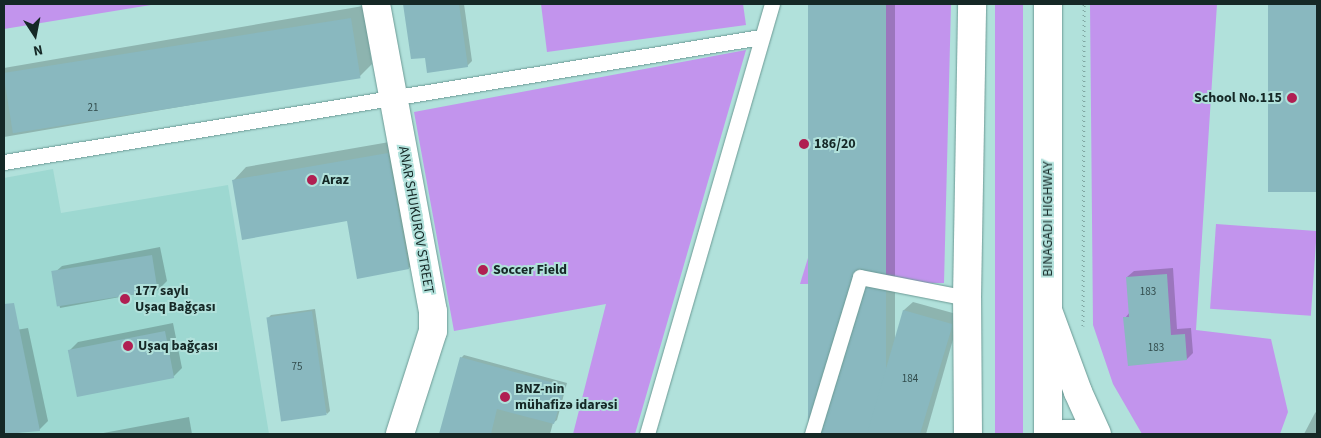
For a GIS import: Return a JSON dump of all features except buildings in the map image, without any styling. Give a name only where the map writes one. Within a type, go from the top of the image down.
[{"type":"street","name":"ANAR SHUKUROV STREET","points":[[376,4],[432,312],[433,331],[400,434]]},
{"type":"street","points":[[968,434],[967,298],[972,4]]},
{"type":"street","name":"BINAGADI HIGHWAY","points":[[1048,4],[1048,434]]},
{"type":"street","points":[[1047,308],[1078,392],[1097,434]]},
{"type":"street","points":[[1063,434],[1080,434]]},
{"type":"lane","points":[[647,434],[772,4]]},
{"type":"lane","points":[[4,162],[393,96],[761,37]]},
{"type":"lane","points":[[812,434],[860,277],[967,298]]},
{"type":"path","points":[[1083,312],[1084,4]]},
{"type":"shaded area","points":[[4,4],[157,4],[4,29]]},
{"type":"shaded area","points":[[541,4],[743,4],[746,25],[547,52]]},
{"type":"shaded area","points":[[886,4],[951,4],[944,283],[800,284]]},
{"type":"shaded area","points":[[995,4],[1023,4],[1023,434],[995,434]]},
{"type":"shaded area","points":[[1090,4],[1217,4],[1196,330],[1271,339],[1288,412],[1280,434],[1142,434],[1113,384],[1093,325]]},
{"type":"shaded area","points":[[746,50],[635,434],[573,434],[606,304],[454,331],[414,112]]},
{"type":"shaded area","name":"177 saylı Uşaq Bağçası","points":[[53,169],[61,213],[228,185],[269,434],[4,434],[4,178]]},
{"type":"shaded area","points":[[1216,224],[1317,231],[1311,316],[1210,309]]},
{"type":"place","name":"School No.115","points":[[1292,98]]},
{"type":"place","name":"186/20","points":[[804,144]]},
{"type":"place","name":"Araz","points":[[312,180]]},
{"type":"place","name":"Soccer Field","points":[[483,270]]},
{"type":"place","name":"177 saylı Uşaq Bağçası","points":[[125,299]]},
{"type":"place","name":"Uşaq bağçası","points":[[128,346]]},
{"type":"place","name":"BNZ-nin mühafizə idarəsi","points":[[505,397]]}]
